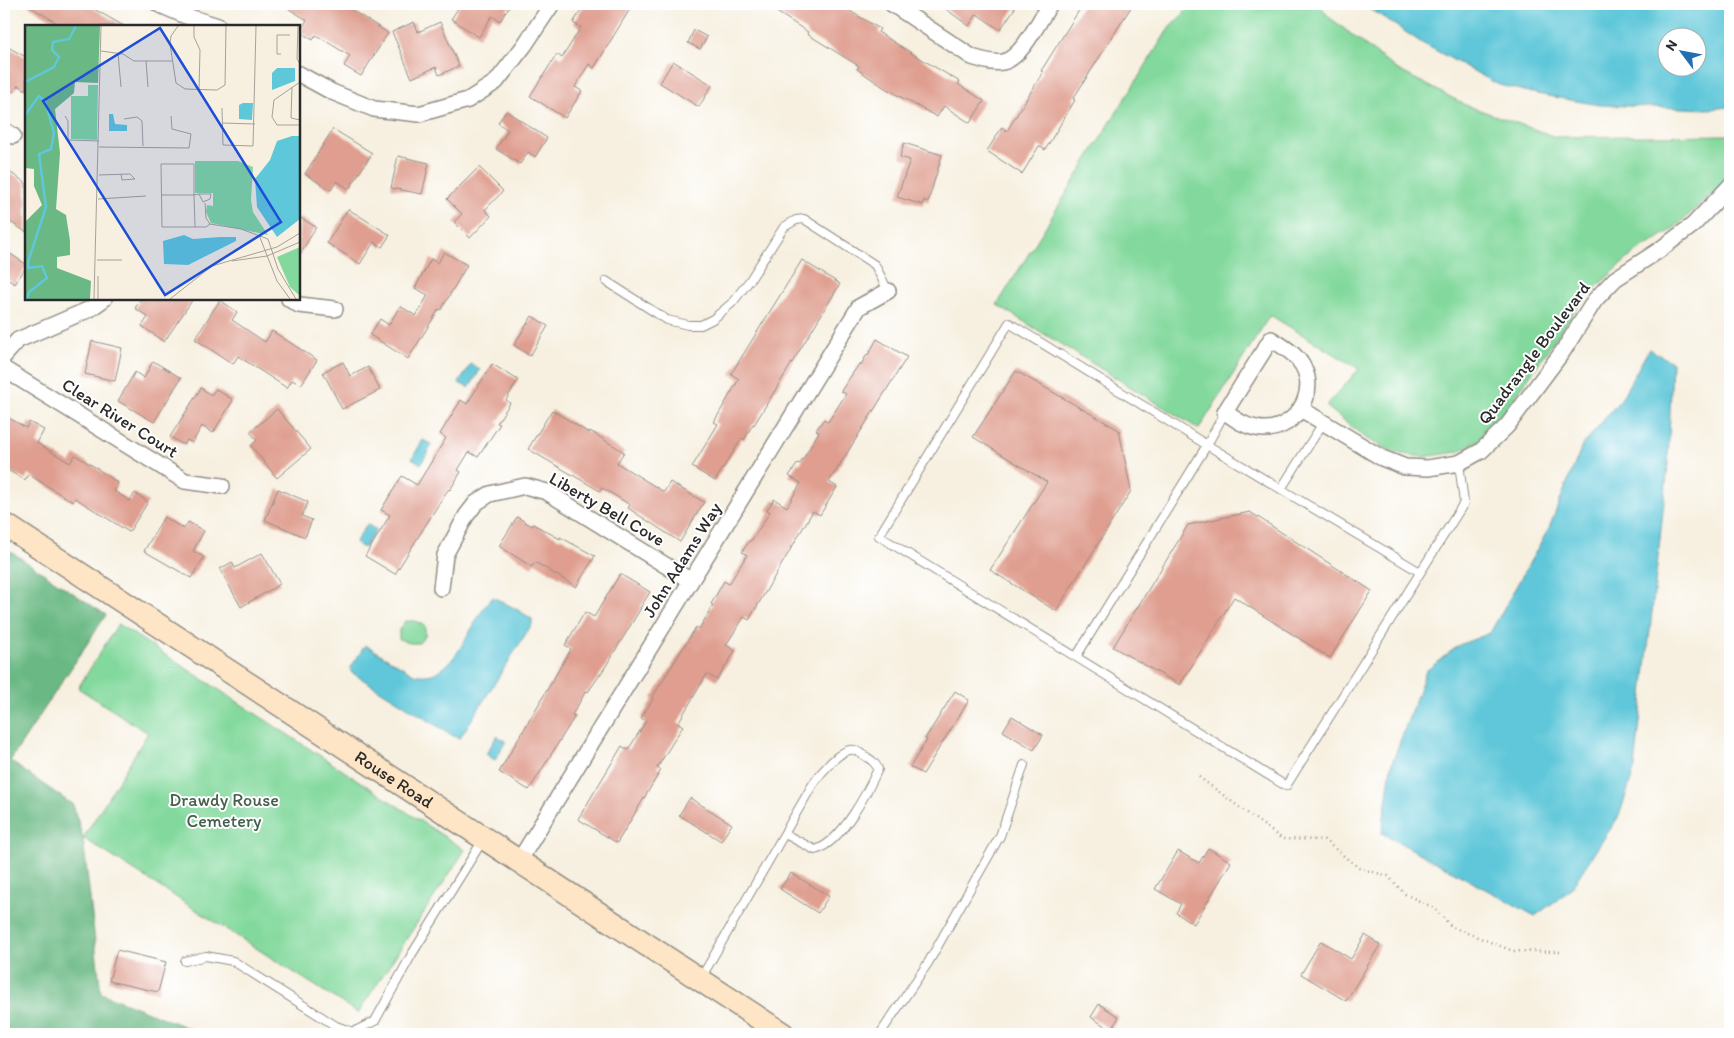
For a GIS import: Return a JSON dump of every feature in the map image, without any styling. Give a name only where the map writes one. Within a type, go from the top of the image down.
[{"type":"street","points":[[158,4],[186,16],[215,25]]},
{"type":"street","points":[[300,75],[332,92],[374,109],[420,114],[468,100],[496,82],[524,46],[552,4]]},
{"type":"street","points":[[892,4],[972,57],[985,61],[1004,62],[1020,52],[1050,4]]},
{"type":"street","name":"Quadrangle Boulevard","points":[[1301,409],[1382,458],[1404,467],[1428,468],[1459,463],[1481,451],[1507,426],[1563,351],[1595,300],[1615,279],[1693,225],[1729,189]]},
{"type":"street","name":"John Adams Way","points":[[519,861],[859,307],[888,291]]},
{"type":"street","points":[[4,356],[18,340],[90,309],[103,300]]},
{"type":"street","points":[[291,300],[299,305],[335,309]]},
{"type":"street","points":[[1271,339],[1289,349],[1300,362],[1307,377],[1307,394],[1301,409],[1290,422],[1266,429],[1244,425],[1225,412],[1271,339]]},
{"type":"street","name":"Clear River Court","points":[[4,368],[185,481],[222,486]]},
{"type":"street","name":"Liberty Bell Cove","points":[[441,588],[445,555],[466,516],[476,503],[490,494],[525,486],[547,492],[691,581]]},
{"type":"street","name":"Rouse Road","points":[[4,524],[784,1034]]},
{"type":"lane","points":[[606,281],[667,320],[688,325],[701,324],[713,319],[732,304],[784,227],[796,220],[804,219],[875,265],[888,291]]},
{"type":"lane","points":[[1420,572],[1207,445],[1009,323],[880,536],[1286,786],[1464,503],[1459,463]]},
{"type":"lane","points":[[1076,657],[1207,445],[1225,412]]},
{"type":"lane","points":[[1281,489],[1323,423]]},
{"type":"lane","points":[[700,980],[813,784],[833,761],[848,750],[855,750],[874,762],[878,769],[865,796],[846,826],[822,848],[815,850],[785,834]]},
{"type":"lane","points":[[880,1034],[928,964],[1000,836],[1024,765]]},
{"type":"lane","points":[[185,962],[206,956],[233,961],[336,1026],[353,1032],[375,1021],[412,954],[484,839]]},
{"type":"path","points":[[1199,777],[1282,838],[1324,840],[1359,868],[1388,876],[1405,894],[1434,908],[1452,927],[1513,951],[1563,952]]},
{"type":"green space","points":[[1193,4],[1319,4],[1329,17],[1396,69],[1468,106],[1556,137],[1730,135],[1730,176],[1673,229],[1633,254],[1584,298],[1489,434],[1458,452],[1423,457],[1395,453],[1367,439],[1326,406],[1359,369],[1270,315],[1199,429],[997,305],[1169,28]]},
{"type":"green space","points":[[4,547],[106,615],[10,761],[73,805],[83,838],[101,993],[203,1034],[4,1034]]},
{"type":"green space","points":[[405,621],[415,621],[425,626],[425,636],[419,643],[410,643],[399,639],[399,630]]},
{"type":"green space","name":"Drawdy Rouse Cemetery","points":[[118,624],[465,850],[358,1013],[83,838],[148,733],[78,688]]},
{"type":"water","points":[[1363,4],[1730,4],[1730,107],[1708,109],[1599,105],[1499,85],[1422,43]]},
{"type":"water","points":[[1649,349],[1672,362],[1668,465],[1635,768],[1619,816],[1569,891],[1535,916],[1382,833],[1391,766],[1426,671],[1459,645],[1490,633],[1549,528],[1582,446],[1621,399]]},
{"type":"water","points":[[471,364],[480,370],[469,388],[459,383]]},
{"type":"water","points":[[423,440],[432,445],[421,464],[412,458]]},
{"type":"water","points":[[367,524],[376,530],[364,548],[355,543]]},
{"type":"water","points":[[493,597],[532,619],[532,624],[460,738],[455,737],[351,672],[350,669],[365,645],[414,674],[428,675],[441,670],[451,661],[484,607]]},
{"type":"water","points":[[497,736],[506,741],[495,760],[486,754]]},
{"type":"building","points":[[26,4],[85,4],[122,25],[60,25]]},
{"type":"building","points":[[281,4],[342,4],[388,33],[361,76],[344,66],[350,56],[316,35],[313,40],[300,32],[307,20]]},
{"type":"building","points":[[461,4],[511,4],[500,21],[492,16],[479,37],[451,19]]},
{"type":"building","points":[[585,4],[633,4],[594,68],[589,64],[575,87],[582,91],[565,118],[530,96],[557,54],[562,58],[581,27],[573,23]]},
{"type":"building","points":[[764,4],[838,4],[880,29],[878,32],[903,48],[960,82],[958,84],[984,101],[970,123],[944,106],[937,117],[885,88],[857,69],[859,66],[807,34],[808,32]]},
{"type":"building","points":[[939,4],[1008,4],[1015,8],[1000,30],[977,14],[969,26]]},
{"type":"building","points":[[1083,4],[1133,4],[1073,99],[1075,100],[1045,150],[1039,146],[1022,174],[987,151],[1002,127],[1007,131],[1043,72],[1041,71]]},
{"type":"building","points":[[414,22],[418,32],[440,22],[459,66],[439,75],[436,67],[412,78],[392,32]]},
{"type":"building","points":[[694,30],[707,37],[700,49],[688,43]]},
{"type":"building","points":[[4,45],[25,56],[25,89],[18,85],[14,92],[4,86]]},
{"type":"building","points":[[673,61],[712,85],[699,107],[660,83]]},
{"type":"building","points":[[506,111],[547,138],[535,157],[528,152],[520,164],[496,149],[508,130],[498,123]]},
{"type":"building","points":[[333,129],[372,153],[349,189],[337,181],[331,190],[305,174]]},
{"type":"building","points":[[904,143],[942,155],[928,202],[924,200],[923,205],[897,197],[910,160],[900,157]]},
{"type":"building","points":[[398,156],[429,163],[422,194],[391,188]]},
{"type":"building","points":[[479,167],[503,191],[485,210],[491,216],[470,238],[454,222],[462,214],[447,199]]},
{"type":"building","points":[[8,171],[25,182],[25,231],[4,218],[4,177]]},
{"type":"building","points":[[348,209],[390,235],[382,247],[374,242],[360,264],[327,243]]},
{"type":"building","points":[[300,218],[316,227],[300,254]]},
{"type":"building","points":[[4,250],[25,263],[25,269],[15,284],[4,277]]},
{"type":"building","points":[[444,252],[467,265],[441,310],[439,309],[408,359],[370,335],[380,319],[389,325],[400,306],[416,316],[428,295],[415,288],[431,259],[438,263]]},
{"type":"building","points":[[802,260],[840,284],[754,425],[744,440],[742,438],[715,481],[692,467],[718,424],[714,422],[739,379],[731,374]]},
{"type":"building","points":[[140,300],[192,300],[164,342],[142,326],[148,317],[135,308]]},
{"type":"building","points":[[220,300],[237,312],[232,320],[265,342],[272,331],[317,360],[301,385],[292,380],[287,388],[238,356],[233,364],[195,339]]},
{"type":"building","points":[[532,316],[548,326],[530,356],[514,345]]},
{"type":"building","points":[[877,339],[907,357],[829,482],[837,487],[820,515],[813,511],[749,620],[744,617],[726,645],[735,651],[717,680],[707,674],[678,723],[683,726],[657,768],[661,770],[617,843],[578,819],[622,746],[628,750],[646,721],[641,718],[652,698],[696,627],[699,629],[724,581],[729,584],[747,555],[742,552],[770,512],[767,510],[774,499],[787,507],[801,483],[789,476],[798,463],[800,464],[819,432],[816,430],[824,419],[828,422],[846,394],[841,391],[859,364],[861,365],[868,355]]},
{"type":"building","points":[[92,341],[122,348],[115,381],[85,374]]},
{"type":"building","points":[[153,361],[181,378],[154,422],[118,401],[135,372],[144,378]]},
{"type":"building","points":[[343,362],[350,376],[368,367],[380,390],[342,409],[323,372]]},
{"type":"building","points":[[492,364],[518,380],[506,400],[510,403],[497,423],[500,424],[478,457],[469,452],[458,470],[461,472],[395,574],[365,556],[390,515],[381,510],[402,476],[417,485],[446,438],[440,434],[461,400],[467,404]]},
{"type":"building","points":[[1016,371],[1119,430],[1131,491],[1056,611],[990,570],[1047,482],[973,437]]},
{"type":"building","points":[[201,388],[211,395],[216,389],[233,400],[213,433],[202,426],[192,443],[187,440],[184,445],[170,437]]},
{"type":"building","points":[[277,409],[311,449],[277,478],[251,446],[257,440],[250,432]]},
{"type":"building","points":[[552,410],[624,452],[617,463],[664,492],[670,482],[704,502],[680,542],[628,508],[630,505],[616,496],[602,488],[600,491],[528,449]]},
{"type":"building","points":[[4,415],[26,428],[29,422],[44,430],[37,443],[70,463],[75,455],[95,467],[118,483],[114,491],[130,501],[135,493],[148,502],[129,532],[75,498],[73,502],[28,474],[25,480],[4,468]]},
{"type":"building","points":[[278,489],[308,502],[302,516],[312,520],[305,537],[265,520]]},
{"type":"building","points":[[1250,512],[1372,591],[1330,658],[1234,597],[1180,685],[1113,647],[1188,525]]},
{"type":"building","points":[[164,517],[184,529],[188,522],[204,531],[193,551],[204,557],[191,578],[144,551]]},
{"type":"building","points":[[517,517],[595,556],[576,587],[535,562],[532,567],[499,546]]},
{"type":"building","points":[[262,553],[280,584],[241,607],[220,569],[232,562],[235,568]]},
{"type":"building","points":[[620,574],[650,592],[604,669],[588,692],[586,691],[572,715],[575,716],[529,790],[499,772],[571,649],[565,645],[585,612],[594,617]]},
{"type":"building","points":[[955,691],[969,700],[923,774],[910,767]]},
{"type":"building","points":[[1012,716],[1043,735],[1034,750],[1003,731]]},
{"type":"building","points":[[690,798],[732,824],[721,841],[679,815]]},
{"type":"building","points":[[1208,848],[1231,862],[1194,924],[1176,913],[1181,904],[1155,889],[1178,851],[1199,863]]},
{"type":"building","points":[[791,873],[829,896],[818,913],[780,889]]},
{"type":"building","points":[[1365,935],[1380,945],[1346,1001],[1301,974],[1321,941],[1351,959]]},
{"type":"building","points":[[117,950],[166,962],[158,992],[109,981]]},
{"type":"building","points":[[1099,1004],[1119,1017],[1111,1030],[1091,1017]]},
{"type":"waterway","points":[[4,1034],[11,1032],[21,1034]]}]
